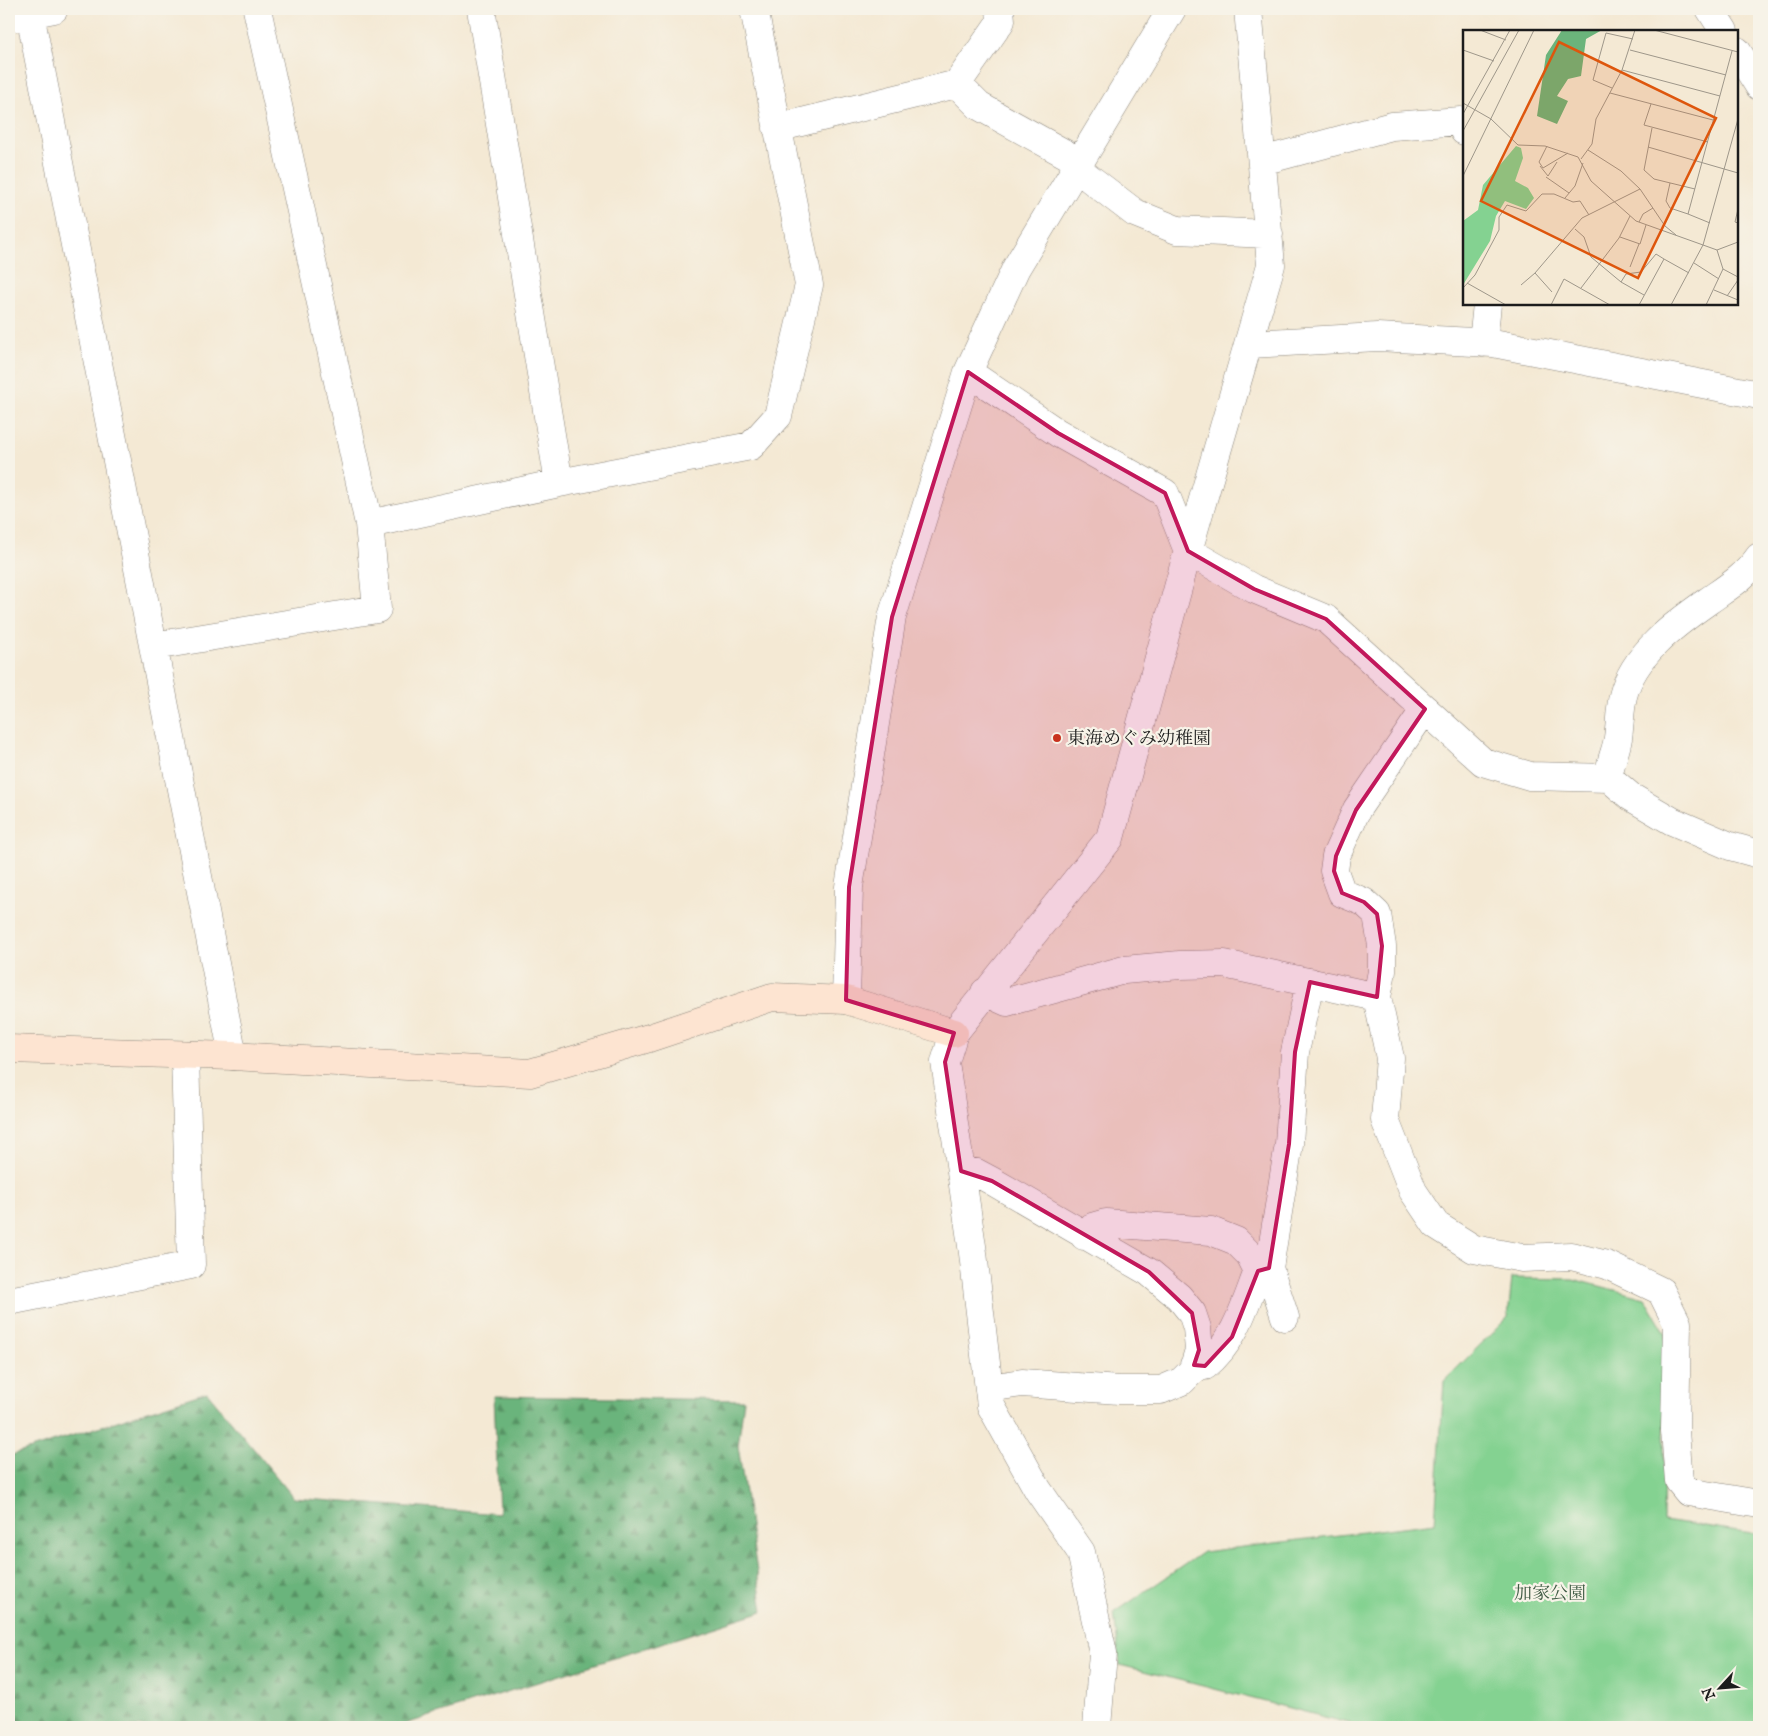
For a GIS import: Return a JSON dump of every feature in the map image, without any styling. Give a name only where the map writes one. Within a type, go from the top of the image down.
[{"type":"street","points":[[154,646],[377,609],[369,524],[257,9]]},
{"type":"street","points":[[481,9],[559,483]]},
{"type":"street","points":[[369,524],[559,483],[751,446],[778,416],[809,285],[754,9]]},
{"type":"street","points":[[778,128],[957,84],[1002,21],[1000,9]]},
{"type":"street","points":[[846,1000],[849,887],[892,617],[968,372],[1016,268],[1172,9]]},
{"type":"street","points":[[1097,1727],[1103,1653],[1081,1552],[1038,1490],[991,1406],[945,1062],[954,1033],[1110,838],[1188,551],[1250,344],[1271,265],[1248,9]]},
{"type":"street","points":[[1710,9],[1723,30]]},
{"type":"street","points":[[31,14],[233,1056]]},
{"type":"street","points":[[1738,52],[1759,86]]},
{"type":"street","points":[[957,84],[979,106],[1078,165],[1134,213],[1177,230],[1269,234]]},
{"type":"street","points":[[1262,161],[1392,126],[1460,121],[1463,128]]},
{"type":"street","points":[[1483,343],[1487,305]]},
{"type":"street","points":[[1250,344],[1377,336],[1483,343],[1759,395]]},
{"type":"street","points":[[968,372],[1058,433],[1165,493],[1188,551],[1254,589],[1326,619],[1483,762],[1530,776],[1609,778],[1631,797],[1672,820],[1730,846],[1759,854]]},
{"type":"street","points":[[1609,778],[1609,764],[1618,740],[1624,695],[1637,664],[1667,634],[1748,574],[1759,557]]},
{"type":"street","points":[[1424,709],[1357,809],[1336,856],[1334,872],[1342,893],[1364,902],[1377,914],[1382,946],[1382,971],[1378,997],[1390,1058],[1385,1120],[1413,1191],[1436,1225],[1474,1249],[1522,1258],[1571,1256],[1608,1265],[1661,1290],[1677,1323],[1675,1439],[1678,1481],[1688,1492],[1759,1504]]},
{"type":"street","points":[[985,992],[1007,1002],[1124,970],[1180,964],[1224,964],[1378,997]]},
{"type":"street","points":[[1194,1364],[1205,1366],[1216,1357],[1232,1337],[1264,1270],[1290,1144],[1295,1052],[1310,982]]},
{"type":"street","points":[[9,1049],[233,1056],[530,1073],[650,1038],[772,997],[846,1000],[954,1033]]},
{"type":"street","points":[[9,1301],[191,1266],[185,1056]]},
{"type":"street","points":[[961,1171],[977,1173],[1149,1272],[1179,1297],[1192,1313],[1197,1328],[1199,1350],[1193,1370],[1182,1381],[1161,1390],[1119,1390],[1022,1383],[989,1388]]},
{"type":"street","points":[[1084,1236],[1092,1227],[1106,1223],[1211,1231],[1236,1241],[1264,1270],[1285,1317]]},
{"type":"highlighted area","points":[[968,372],[1058,433],[1165,493],[1188,551],[1254,589],[1326,619],[1425,709],[1356,810],[1336,856],[1334,871],[1342,893],[1364,902],[1377,914],[1382,946],[1377,997],[1310,982],[1295,1052],[1289,1144],[1269,1268],[1258,1271],[1232,1337],[1205,1366],[1194,1365],[1199,1350],[1192,1313],[1149,1272],[992,1181],[961,1171],[945,1062],[954,1033],[846,1000],[849,887],[892,617]]},
{"type":"green space","name":"加家公園","points":[[1512,1278],[1573,1279],[1645,1298],[1666,1333],[1663,1520],[1759,1534],[1759,1727],[1364,1727],[1120,1665],[1114,1613],[1203,1552],[1435,1523],[1444,1381],[1508,1317]]},
{"type":"green space","points":[[207,1392],[294,1498],[499,1514],[494,1396],[744,1400],[738,1446],[763,1611],[396,1727],[9,1727],[9,1456]]},
{"type":"place","name":"東海めぐみ幼稚園","points":[[1057,738]]}]
